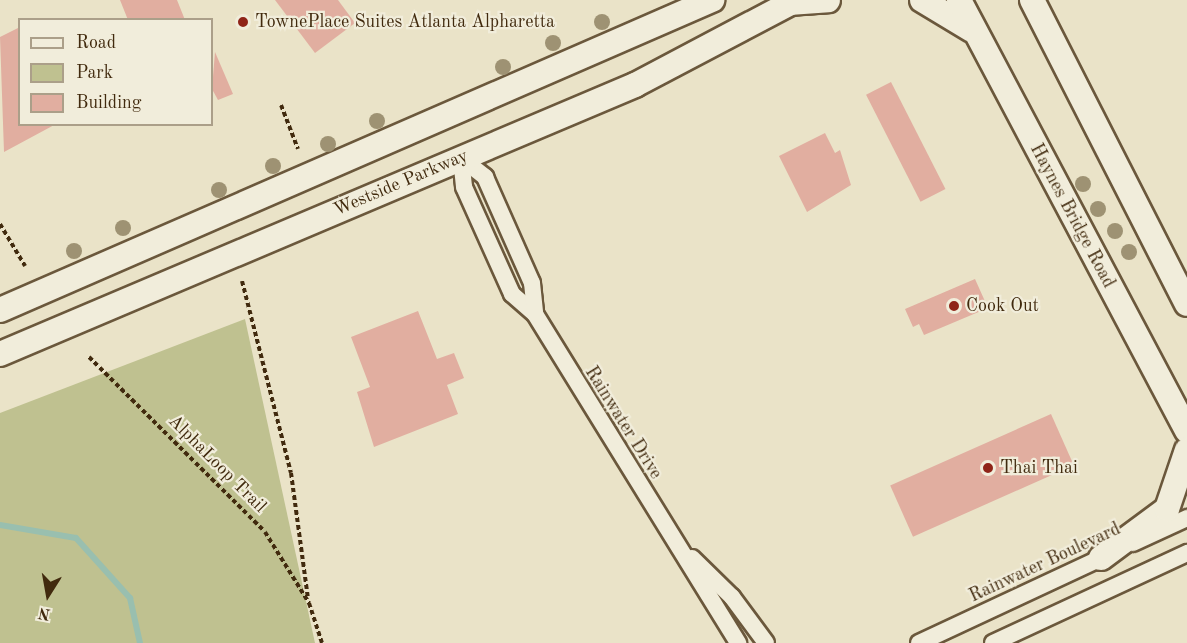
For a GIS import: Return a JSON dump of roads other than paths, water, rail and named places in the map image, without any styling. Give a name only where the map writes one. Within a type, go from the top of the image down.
[{"type":"main road","points":[[0,310],[712,0]]},
{"type":"main road","points":[[793,2],[828,0]]},
{"type":"main road","points":[[922,0],[976,33]]},
{"type":"main road","name":"Haynes Bridge Road","points":[[959,0],[1187,430]]},
{"type":"main road","points":[[1032,0],[1187,304]]},
{"type":"main road","name":"Westside Parkway","points":[[0,354],[635,85],[793,2]]},
{"type":"main road","points":[[1101,558],[1167,509],[1187,450]]},
{"type":"street","name":"Rainwater Drive","points":[[461,158],[464,187],[512,294],[535,314],[578,391],[683,549],[712,609],[738,643]]},
{"type":"street","name":"Rainwater Drive","points":[[461,158],[484,177],[532,284],[535,314]]},
{"type":"street","name":"Rainwater Boulevard","points":[[919,643],[1187,518]]},
{"type":"street","name":"Rainwater Drive","points":[[683,549],[732,597],[766,643]]},
{"type":"street","points":[[993,643],[1187,553]]},
{"type":"waterway","points":[[0,525],[76,538],[130,598],[140,643]]},
{"type":"place","name":"TownePlace Suites Atlanta Alpharetta","points":[[243,22]]},
{"type":"place","name":"Cook Out","points":[[954,306]]},
{"type":"place","name":"Thai Thai","points":[[988,468]]}]
